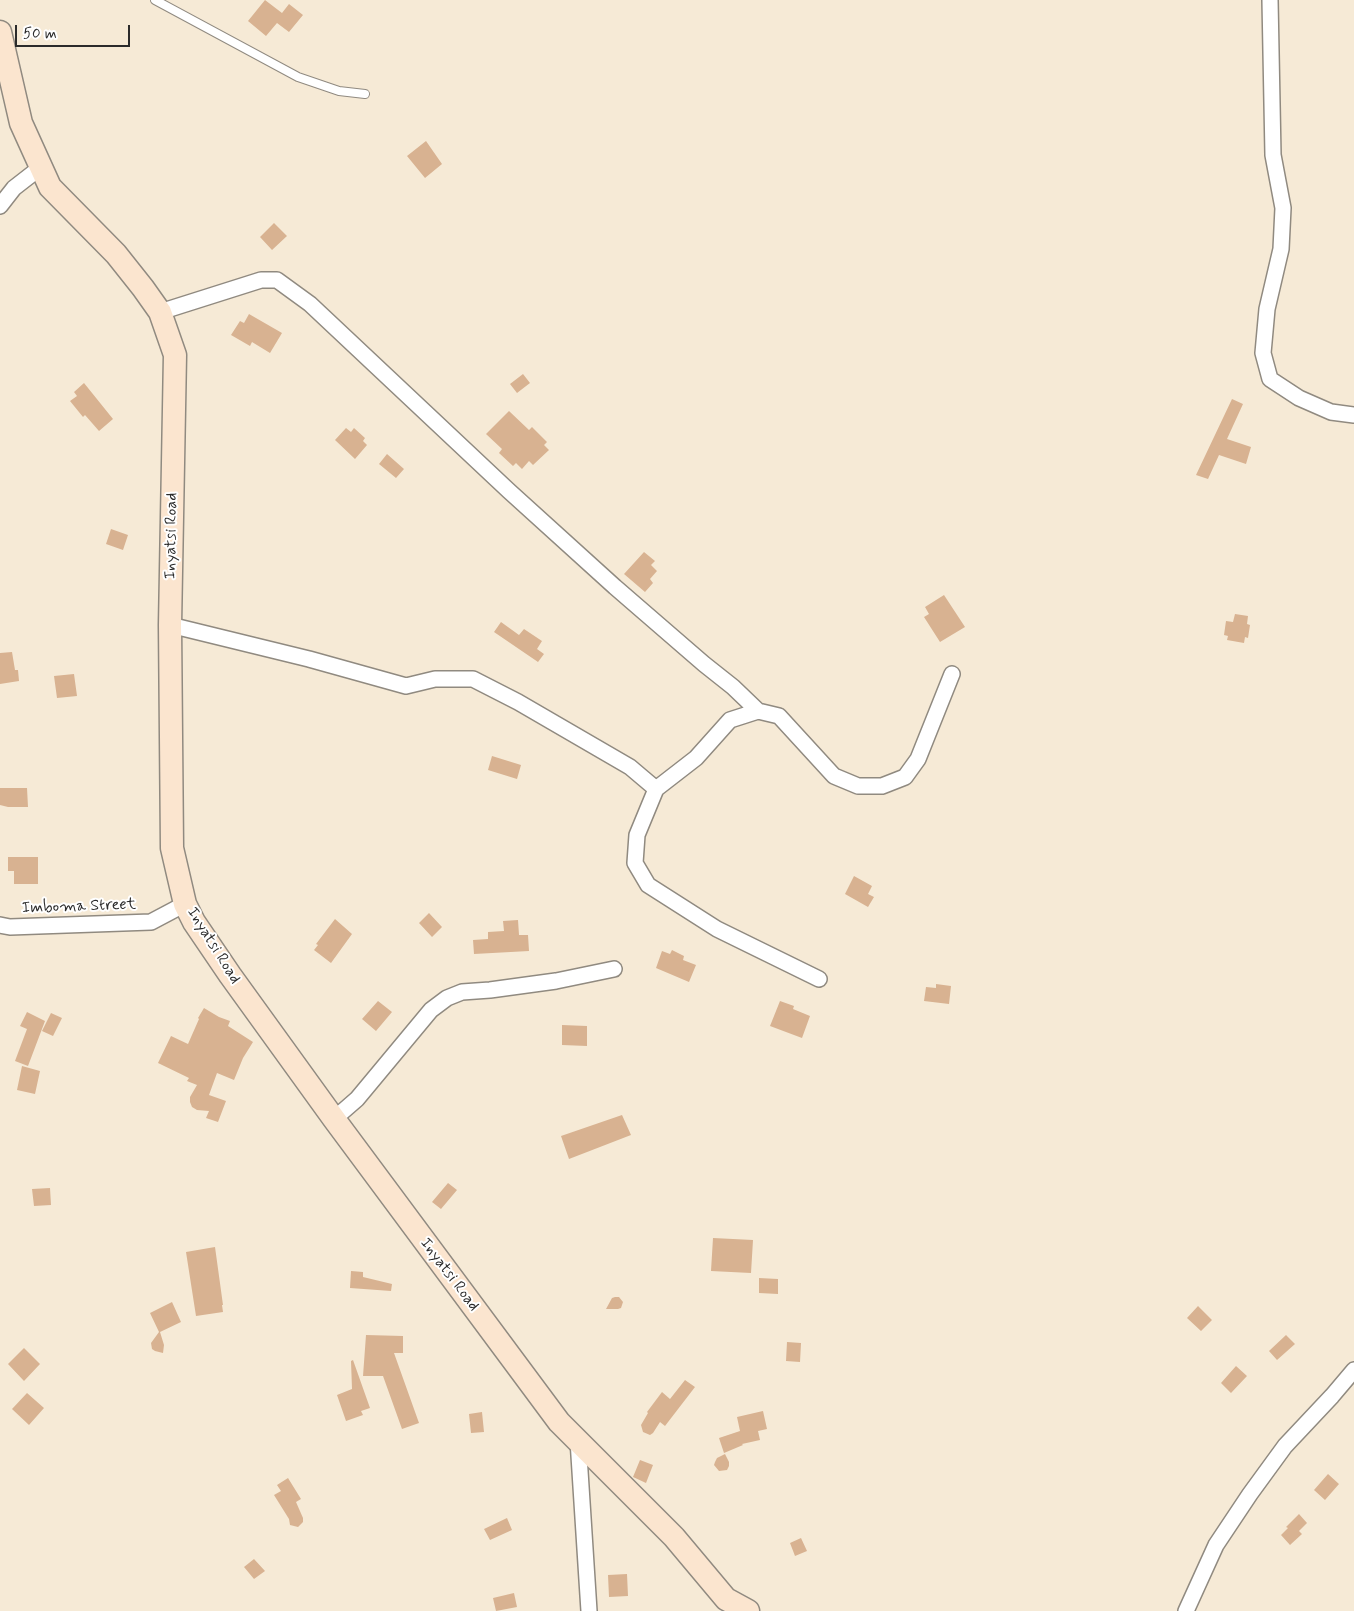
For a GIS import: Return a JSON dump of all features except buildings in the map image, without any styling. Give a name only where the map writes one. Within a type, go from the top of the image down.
[{"type":"street","points":[[1270,0],[1273,155],[1283,208],[1281,249],[1267,309],[1263,353],[1270,379],[1299,398],[1331,412],[1354,415]]},
{"type":"street","name":"Inyatsi Road","points":[[0,32],[20,123],[50,187],[116,254],[160,312],[175,354],[170,625],[172,848],[185,904],[194,922],[230,975],[334,1119],[559,1422],[674,1537],[726,1599],[748,1611]]},
{"type":"street","points":[[0,206],[14,188],[41,167]]},
{"type":"street","points":[[160,312],[261,280],[277,280],[310,304],[509,492],[615,587],[704,664],[734,687],[758,711],[778,716],[834,776],[858,786],[882,786],[905,777],[918,759],[952,674]]},
{"type":"street","points":[[170,625],[309,659],[406,686],[434,679],[474,678],[630,767],[656,789]]},
{"type":"street","points":[[758,711],[730,720],[696,758],[656,789],[636,835],[635,863],[648,885],[717,929],[819,979]]},
{"type":"street","name":"Imboma Street","points":[[0,925],[10,927],[151,922],[185,904]]},
{"type":"street","points":[[334,1119],[357,1099],[432,1010],[447,998],[462,992],[556,981],[614,969]]},
{"type":"street","points":[[1186,1611],[1216,1545],[1250,1494],[1285,1446],[1354,1370]]},
{"type":"street","points":[[578,1440],[589,1611]]},
{"type":"lane","points":[[155,0],[298,76],[339,91],[365,94]]}]
